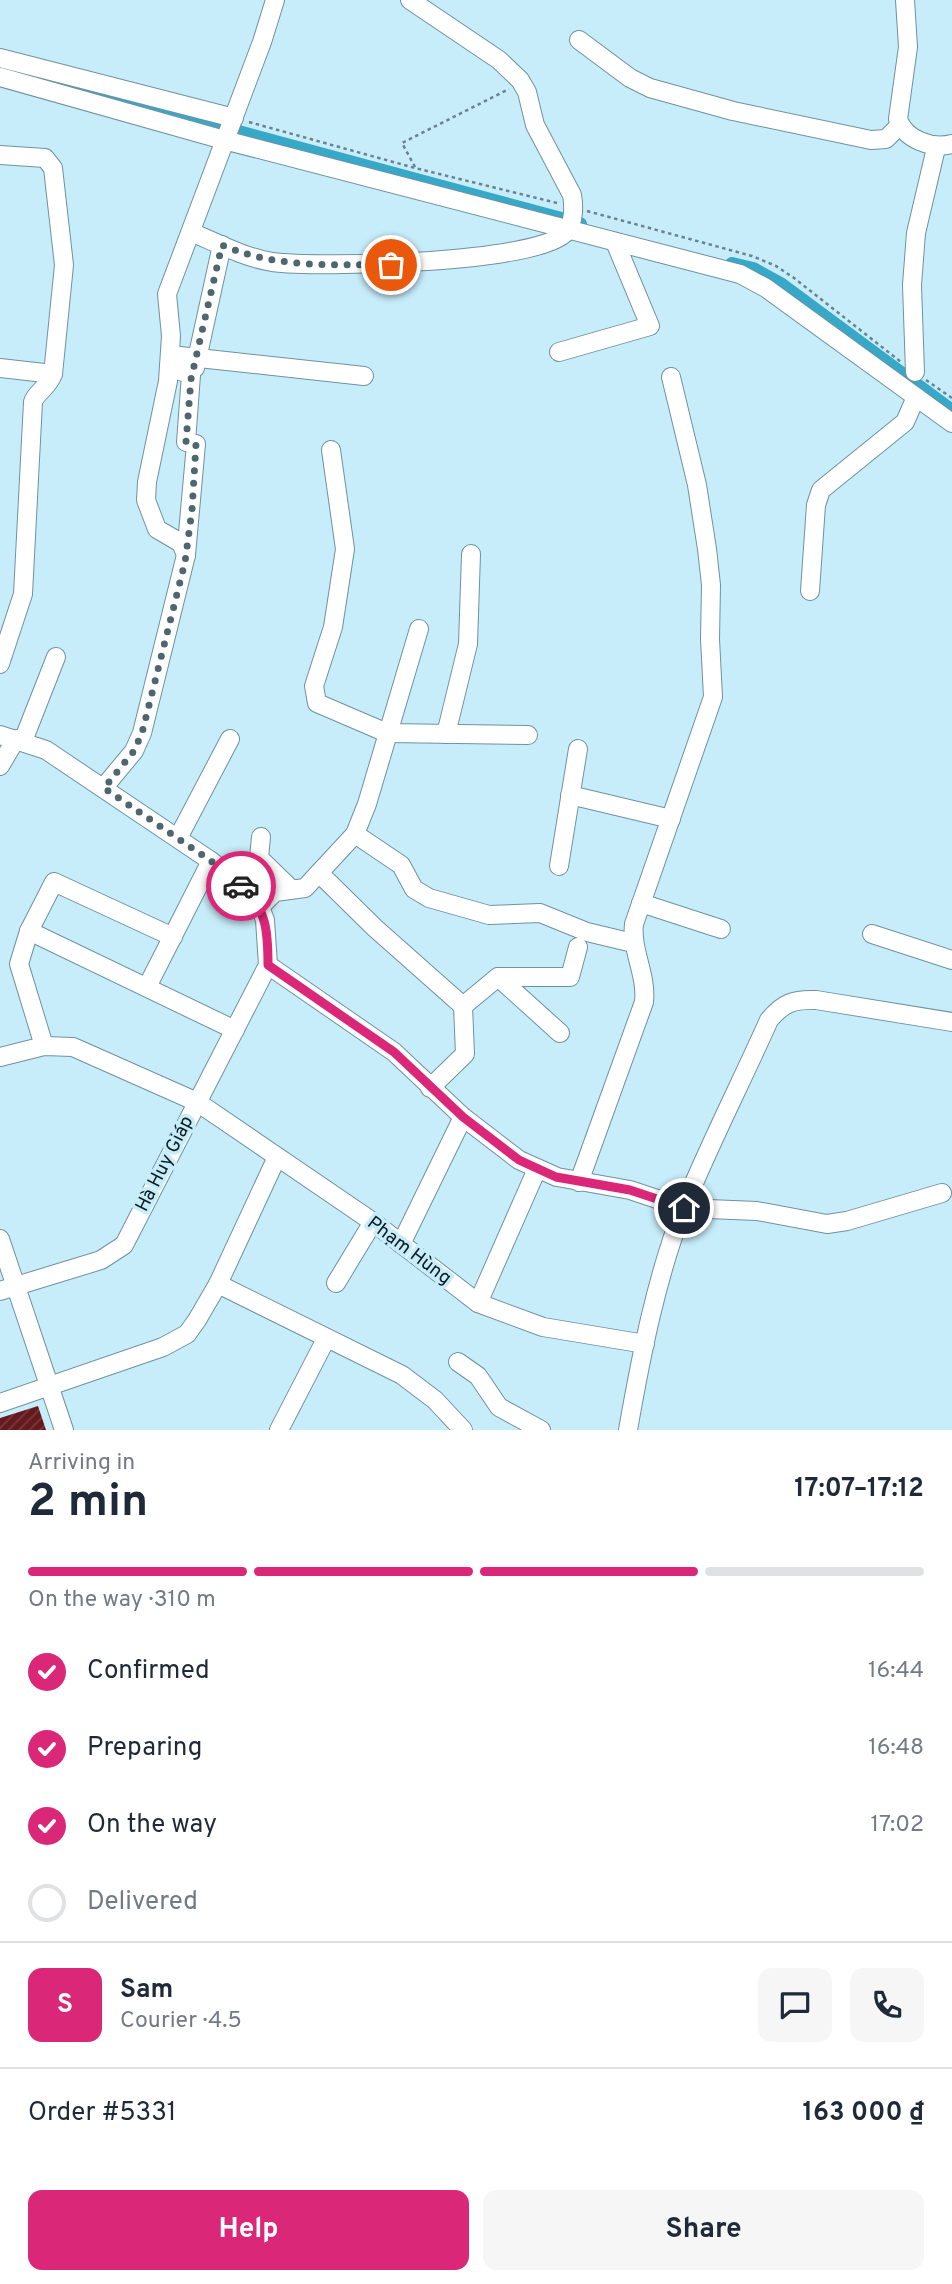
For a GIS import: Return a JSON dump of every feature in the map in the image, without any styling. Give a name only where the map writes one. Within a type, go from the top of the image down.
[{"type":"street","points":[[186,555],[181,543],[157,529],[146,500],[170,361],[167,294],[275,0]]},
{"type":"street","points":[[191,232],[250,257],[281,263],[391,265],[483,257],[554,241],[568,230],[574,208],[566,179],[546,150],[520,79],[499,60],[410,0]]},
{"type":"street","points":[[905,0],[908,47],[898,111],[900,125],[911,136],[944,146],[916,233],[912,285],[915,372]]},
{"type":"street","points":[[579,40],[630,78],[650,89],[733,111],[879,141],[891,136],[900,125]]},
{"type":"street","points":[[0,58],[228,130],[568,230],[752,280],[952,423]]},
{"type":"street","points":[[0,77],[228,130]]},
{"type":"street","points":[[0,155],[45,158],[52,168],[64,265],[53,374],[49,386],[34,398],[23,594],[0,664]]},
{"type":"street","points":[[559,352],[650,326],[615,242]]},
{"type":"street","points":[[191,379],[222,245]]},
{"type":"street","points":[[170,361],[198,358],[364,376]]},
{"type":"street","points":[[104,788],[134,751],[142,733],[186,555],[196,444],[186,442],[191,374],[170,361]]},
{"type":"street","points":[[0,368],[53,374]]},
{"type":"street","points":[[579,1182],[644,1002],[644,978],[633,943],[634,924],[710,710],[714,683],[707,549],[695,473],[671,377]]},
{"type":"street","points":[[810,591],[816,505],[821,490],[905,422],[916,397]]},
{"type":"street","points":[[331,450],[345,549],[333,627],[314,686],[314,699],[387,733],[528,735]]},
{"type":"street","points":[[446,734],[468,645],[471,554]]},
{"type":"street","points":[[260,907],[275,891],[305,888],[355,834],[367,804],[419,629]]},
{"type":"street","points":[[0,766],[57,657]]},
{"type":"street","points":[[13,738],[46,750],[211,861],[245,889],[260,907],[267,929],[268,965],[394,1052],[463,1117],[519,1160],[537,1169],[579,1182],[630,1190],[684,1208],[757,1211],[836,1224],[943,1193]]},
{"type":"street","points":[[178,838],[230,739]]},
{"type":"street","points":[[559,866],[578,749]]},
{"type":"street","points":[[570,795],[671,819]]},
{"type":"street","points":[[355,834],[401,865],[414,889],[429,898],[489,915],[528,913],[551,916],[587,932],[633,943]]},
{"type":"street","points":[[261,837],[259,858],[291,889]]},
{"type":"street","points":[[148,985],[211,861]]},
{"type":"street","points":[[319,873],[375,928],[463,1006],[465,1054],[430,1088]]},
{"type":"street","points":[[0,1057],[44,1045],[19,964],[29,931],[54,882],[173,937]]},
{"type":"street","points":[[641,903],[721,929]]},
{"type":"street","points":[[29,931],[148,985],[235,1030]]},
{"type":"street","points":[[872,934],[952,960]]},
{"type":"street","points":[[463,1006],[498,977],[569,977],[578,947]]},
{"type":"street","name":"Hà Huy Giáp","points":[[7,1288],[101,1260],[124,1245],[268,965]]},
{"type":"street","points":[[498,977],[560,1033]]},
{"type":"street","points":[[615,1430],[630,1423],[645,1344],[668,1252],[684,1208],[769,1020],[787,1003],[816,1000],[952,1023]]},
{"type":"street","name":"Phạm Hùng","points":[[44,1045],[73,1047],[197,1102],[373,1222],[478,1303],[543,1327],[645,1344]]},
{"type":"street","points":[[401,1244],[463,1117]]},
{"type":"street","points":[[0,1403],[163,1347],[187,1334],[218,1284],[277,1157]]},
{"type":"street","points":[[478,1303],[537,1169]]},
{"type":"street","points":[[336,1283],[373,1222]]},
{"type":"street","points":[[0,1239],[7,1288],[50,1388],[64,1430]]},
{"type":"street","points":[[218,1284],[326,1339],[377,1361],[419,1385],[463,1430]]},
{"type":"street","points":[[287,1427],[326,1339]]},
{"type":"street","points":[[458,1362],[478,1376],[499,1407],[541,1430]]},
{"type":"path","points":[[415,168],[402,143],[509,89]]},
{"type":"building","points":[[38,1406],[46,1430],[0,1430],[0,1418]]},
{"type":"waterway","points":[[0,68],[580,224]]},
{"type":"waterway","points":[[732,264],[753,269],[782,285],[952,411]]},
{"type":"way so far","points":[[241,886],[211,861],[104,788],[134,751],[142,733],[185,562],[192,510],[196,444],[186,442],[191,379],[222,245],[250,257],[281,263],[391,265]]},
{"type":"route","points":[[241,886],[260,907],[265,920],[268,965],[394,1052],[463,1117],[519,1160],[556,1177],[630,1190],[684,1208]]}]
